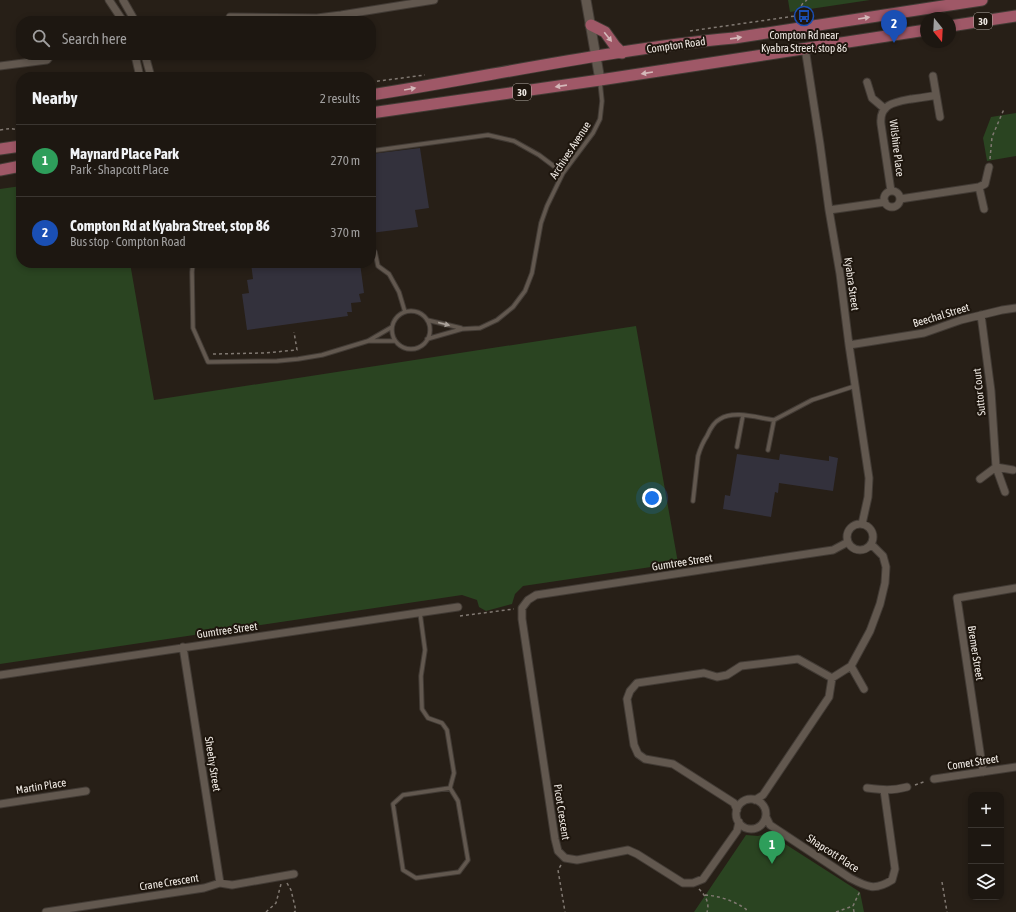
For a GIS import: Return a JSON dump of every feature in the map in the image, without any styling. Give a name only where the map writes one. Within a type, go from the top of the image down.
[{"type":"main road","name":"Compton Road","points":[[376,94],[596,56],[734,38],[982,0]]},
{"type":"main road","name":"30","points":[[956,25],[1016,16]]},
{"type":"main road","points":[[591,25],[605,32],[622,53]]},
{"type":"main road","name":"Compton Road","points":[[376,113],[920,31]]},
{"type":"main road","points":[[0,149],[16,147]]},
{"type":"main road","points":[[0,170],[16,167]]},
{"type":"street","points":[[109,0],[120,16]]},
{"type":"street","points":[[123,0],[132,16]]},
{"type":"street","points":[[333,16],[434,0]]},
{"type":"street","points":[[586,0],[600,80]]},
{"type":"street","name":"Kyabra Street","points":[[805,48],[840,274],[869,478],[868,497],[862,524]]},
{"type":"street","points":[[0,66],[47,60]]},
{"type":"street","points":[[136,60],[139,72]]},
{"type":"street","points":[[146,60],[150,72]]},
{"type":"street","points":[[933,76],[940,117]]},
{"type":"street","name":"Wilshire Place","points":[[867,82],[872,98],[884,109]]},
{"type":"street","name":"Wilshire Place","points":[[891,191],[881,119],[884,109],[890,104],[897,102],[936,96]]},
{"type":"street","points":[[829,210],[884,202],[888,206],[894,207],[899,204],[900,199],[979,187],[985,184],[989,167]]},
{"type":"street","points":[[979,187],[984,209]]},
{"type":"street","name":"Wilshire Place","points":[[884,202],[885,195],[891,191],[897,192],[900,199]]},
{"type":"street","name":"Beechal Street","points":[[849,345],[924,333],[961,320],[1016,308]]},
{"type":"street","name":"Suttor Court","points":[[981,315],[991,391],[996,467],[1006,492]]},
{"type":"street","points":[[980,479],[996,467],[1013,470]]},
{"type":"street","points":[[856,524],[867,526],[872,532],[873,536],[870,544],[864,549],[860,550],[853,547],[848,542],[847,537],[849,529],[856,524]]},
{"type":"street","name":"Gumtree Street","points":[[522,608],[528,600],[536,595],[833,550],[848,542]]},
{"type":"street","points":[[736,806],[751,800],[755,800],[763,795],[829,697],[832,678],[851,666],[870,631],[880,604],[885,582],[886,567],[882,556],[870,544]]},
{"type":"street","name":"Bremer Street","points":[[983,772],[957,598],[1016,588]]},
{"type":"street","name":"Gumtree Street","points":[[0,675],[458,606]]},
{"type":"street","name":"Picot Crescent","points":[[522,608],[522,619],[555,839],[558,851],[565,858]]},
{"type":"street","name":"Sheehy Street","points":[[184,647],[220,883]]},
{"type":"street","points":[[736,806],[673,764],[645,759],[638,754],[634,745],[627,699],[630,691],[637,683],[704,673],[717,677],[727,676],[741,666],[798,659],[832,678]]},
{"type":"street","points":[[851,666],[864,689]]},
{"type":"street","name":"Comet Street","points":[[934,779],[1016,767]]},
{"type":"street","points":[[867,788],[896,790],[907,787]]},
{"type":"street","name":"Shapcott Place","points":[[770,825],[863,885],[876,887],[884,885],[892,880],[895,869],[884,790]]},
{"type":"street","name":"Martin Place","points":[[0,804],[86,791]]},
{"type":"street","points":[[762,805],[763,795]]},
{"type":"street","points":[[755,800],[762,805],[770,825],[761,825]]},
{"type":"street","points":[[736,806],[737,818],[745,828]]},
{"type":"street","points":[[737,831],[745,828],[754,829],[761,825],[766,817]]},
{"type":"street","points":[[565,858],[577,860],[628,850],[637,854],[683,883],[693,883],[703,879],[737,831],[739,822]]},
{"type":"street","name":"Crane Crescent","points":[[46,912],[204,888],[220,883],[232,885],[294,874]]},
{"type":"lane","name":"Archives Avenue","points":[[462,329],[480,328],[497,320],[513,307],[525,291],[532,274],[541,223],[546,206],[564,173],[593,133],[600,119],[602,101],[600,80]]},
{"type":"lane","points":[[376,150],[488,135],[514,141],[539,155],[564,173]]},
{"type":"lane","points":[[376,257],[378,266],[389,274],[399,292],[405,312]]},
{"type":"lane","points":[[192,268],[193,328],[208,362],[277,361],[322,355],[368,341],[392,327]]},
{"type":"lane","points":[[413,311],[422,314],[429,326],[430,331],[424,344],[410,349],[400,346],[395,341],[392,332],[392,327],[396,318],[405,312],[413,311]]},
{"type":"lane","points":[[426,320],[462,329]]},
{"type":"lane","points":[[427,339],[462,329]]},
{"type":"lane","points":[[368,341],[395,341]]},
{"type":"lane","points":[[693,501],[699,449],[710,429],[721,418],[743,415],[774,420],[812,400],[855,386]]},
{"type":"lane","points":[[737,447],[743,415]]},
{"type":"lane","points":[[768,450],[774,420]]},
{"type":"lane","points":[[420,612],[426,650],[421,676],[422,709],[428,718],[442,723],[447,730],[454,773],[450,788],[458,801],[468,860],[459,872],[416,878],[403,870],[393,804],[402,795],[450,788]]},
{"type":"path","points":[[796,28],[795,16],[803,3],[807,0]]},
{"type":"path","points":[[690,32],[795,16]]},
{"type":"path","points":[[989,167],[992,137],[1004,109]]},
{"type":"path","points":[[0,130],[10,128],[16,129]]},
{"type":"path","points":[[213,354],[264,353],[297,350],[294,332]]},
{"type":"path","points":[[460,616],[522,608]]},
{"type":"path","points":[[907,787],[934,779]]},
{"type":"path","points":[[565,858],[558,870],[565,912]]},
{"type":"path","points":[[266,912],[276,903],[283,876]]},
{"type":"path","points":[[283,876],[291,890],[296,910],[294,912]]},
{"type":"path","points":[[942,882],[947,912]]},
{"type":"path","points":[[693,883],[705,895],[709,907],[708,912]]},
{"type":"path","points":[[854,912],[853,906],[863,885]]},
{"type":"path","points":[[705,895],[715,895],[738,904],[746,909],[747,912]]},
{"type":"path","points":[[836,912],[853,906]]},
{"type":"green space","points":[[788,0],[870,0],[790,12]]},
{"type":"green space","points":[[1016,113],[1016,156],[987,161],[983,138],[991,117]]},
{"type":"green space","points":[[16,187],[16,268],[131,268],[154,400],[636,326],[678,563],[523,586],[515,594],[512,604],[486,611],[479,607],[477,600],[462,595],[0,664],[0,189]]},
{"type":"green space","points":[[768,833],[860,892],[864,912],[694,912],[746,835],[758,836]]},
{"type":"building","points":[[420,148],[429,208],[415,210],[418,227],[376,232],[376,153]]},
{"type":"building","points":[[252,268],[361,268],[364,293],[359,294],[361,302],[351,303],[352,312],[347,312],[348,316],[247,330],[242,294],[249,293],[247,280],[253,279]]},
{"type":"building","points":[[737,454],[779,460],[780,454],[829,461],[829,456],[838,458],[833,491],[779,483],[778,493],[775,492],[771,517],[723,509],[725,495],[730,496]]},
{"type":"place","name":"Compton Rd near Kyabra Street, stop 86","points":[[804,16]]},
{"type":"place","name":"Compton Rd at Kyabra Street, stop 86","points":[[894,43]]},
{"type":"place","name":"Maynard Place Park","points":[[772,864]]}]
